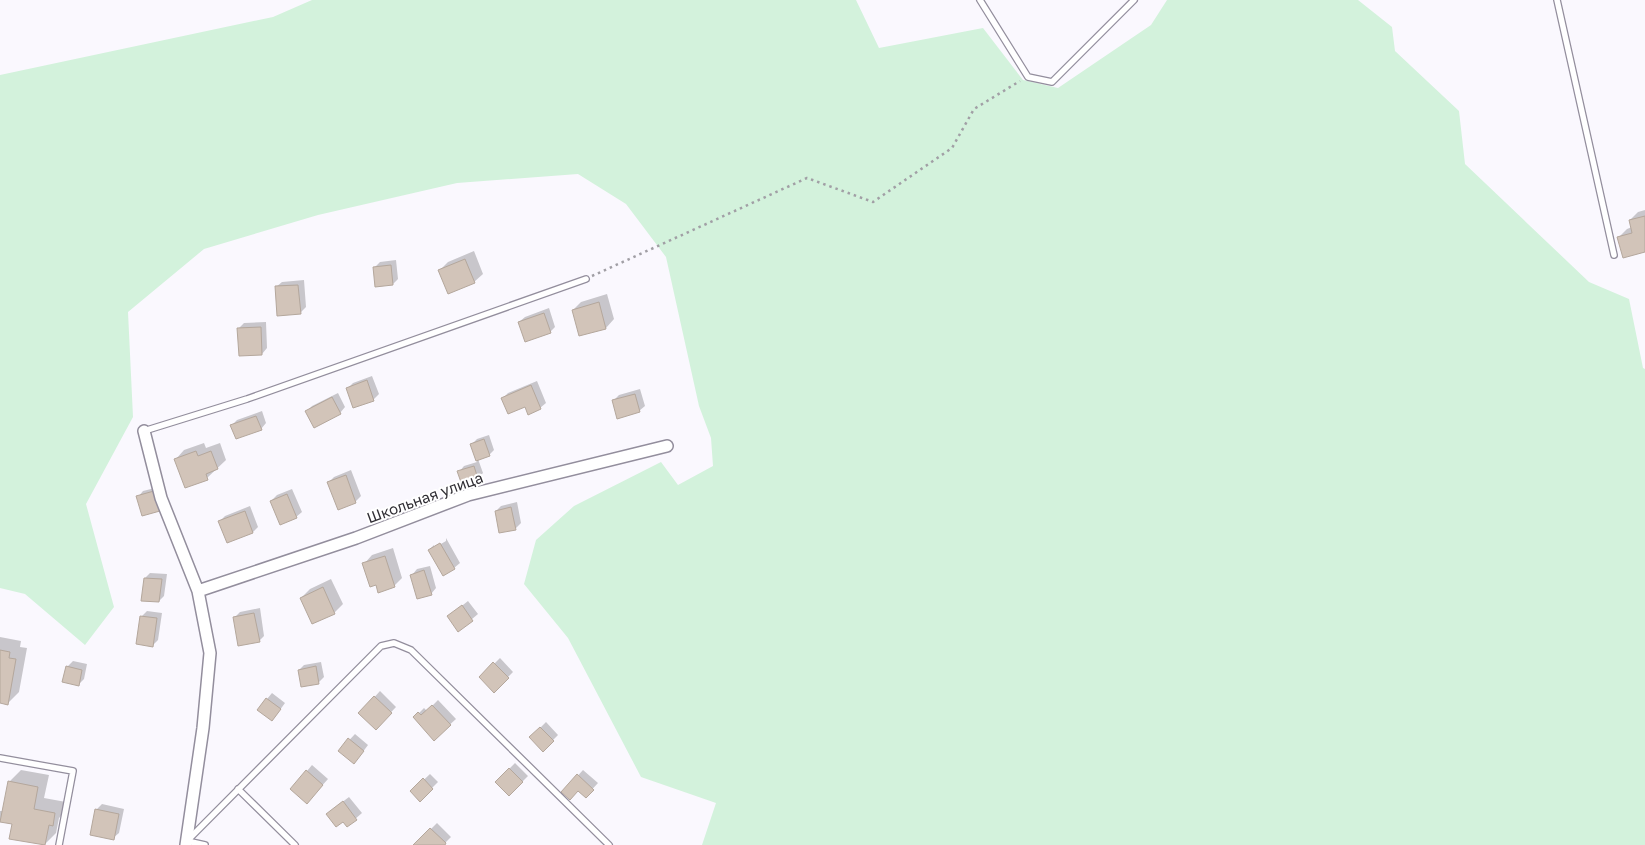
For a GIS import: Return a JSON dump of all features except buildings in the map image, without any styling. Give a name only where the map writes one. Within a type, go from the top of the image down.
[{"type":"street","points":[[144,431],[161,498],[198,591],[210,653],[203,728],[186,843]]},
{"type":"street","name":"Школьная улица","points":[[198,591],[356,538],[468,495],[666,446]]},
{"type":"lane","points":[[980,0],[1028,77],[1052,82],[1134,0]]},
{"type":"lane","points":[[1557,0],[1614,255]]},
{"type":"lane","points":[[144,431],[247,399],[586,279]]},
{"type":"lane","points":[[186,843],[382,646],[394,643],[411,650],[609,845]]},
{"type":"lane","points":[[0,758],[73,771],[59,845]]},
{"type":"lane","points":[[238,789],[295,845]]},
{"type":"lane","points":[[186,843],[206,845]]},
{"type":"path","points":[[586,279],[807,178],[873,202],[952,148],[974,109],[1028,77]]},
{"type":"green space","points":[[312,0],[856,0],[879,48],[983,28],[1023,80],[1058,88],[1151,25],[1167,0],[1358,0],[1392,27],[1395,51],[1459,111],[1465,164],[1589,282],[1629,299],[1643,368],[1645,369],[1645,845],[702,845],[716,803],[641,777],[568,638],[524,584],[536,540],[574,506],[661,462],[678,485],[713,466],[711,438],[699,406],[666,257],[626,204],[578,174],[457,183],[318,215],[204,249],[128,312],[133,417],[86,504],[114,607],[85,645],[25,594],[0,588],[0,75],[273,17]]}]
